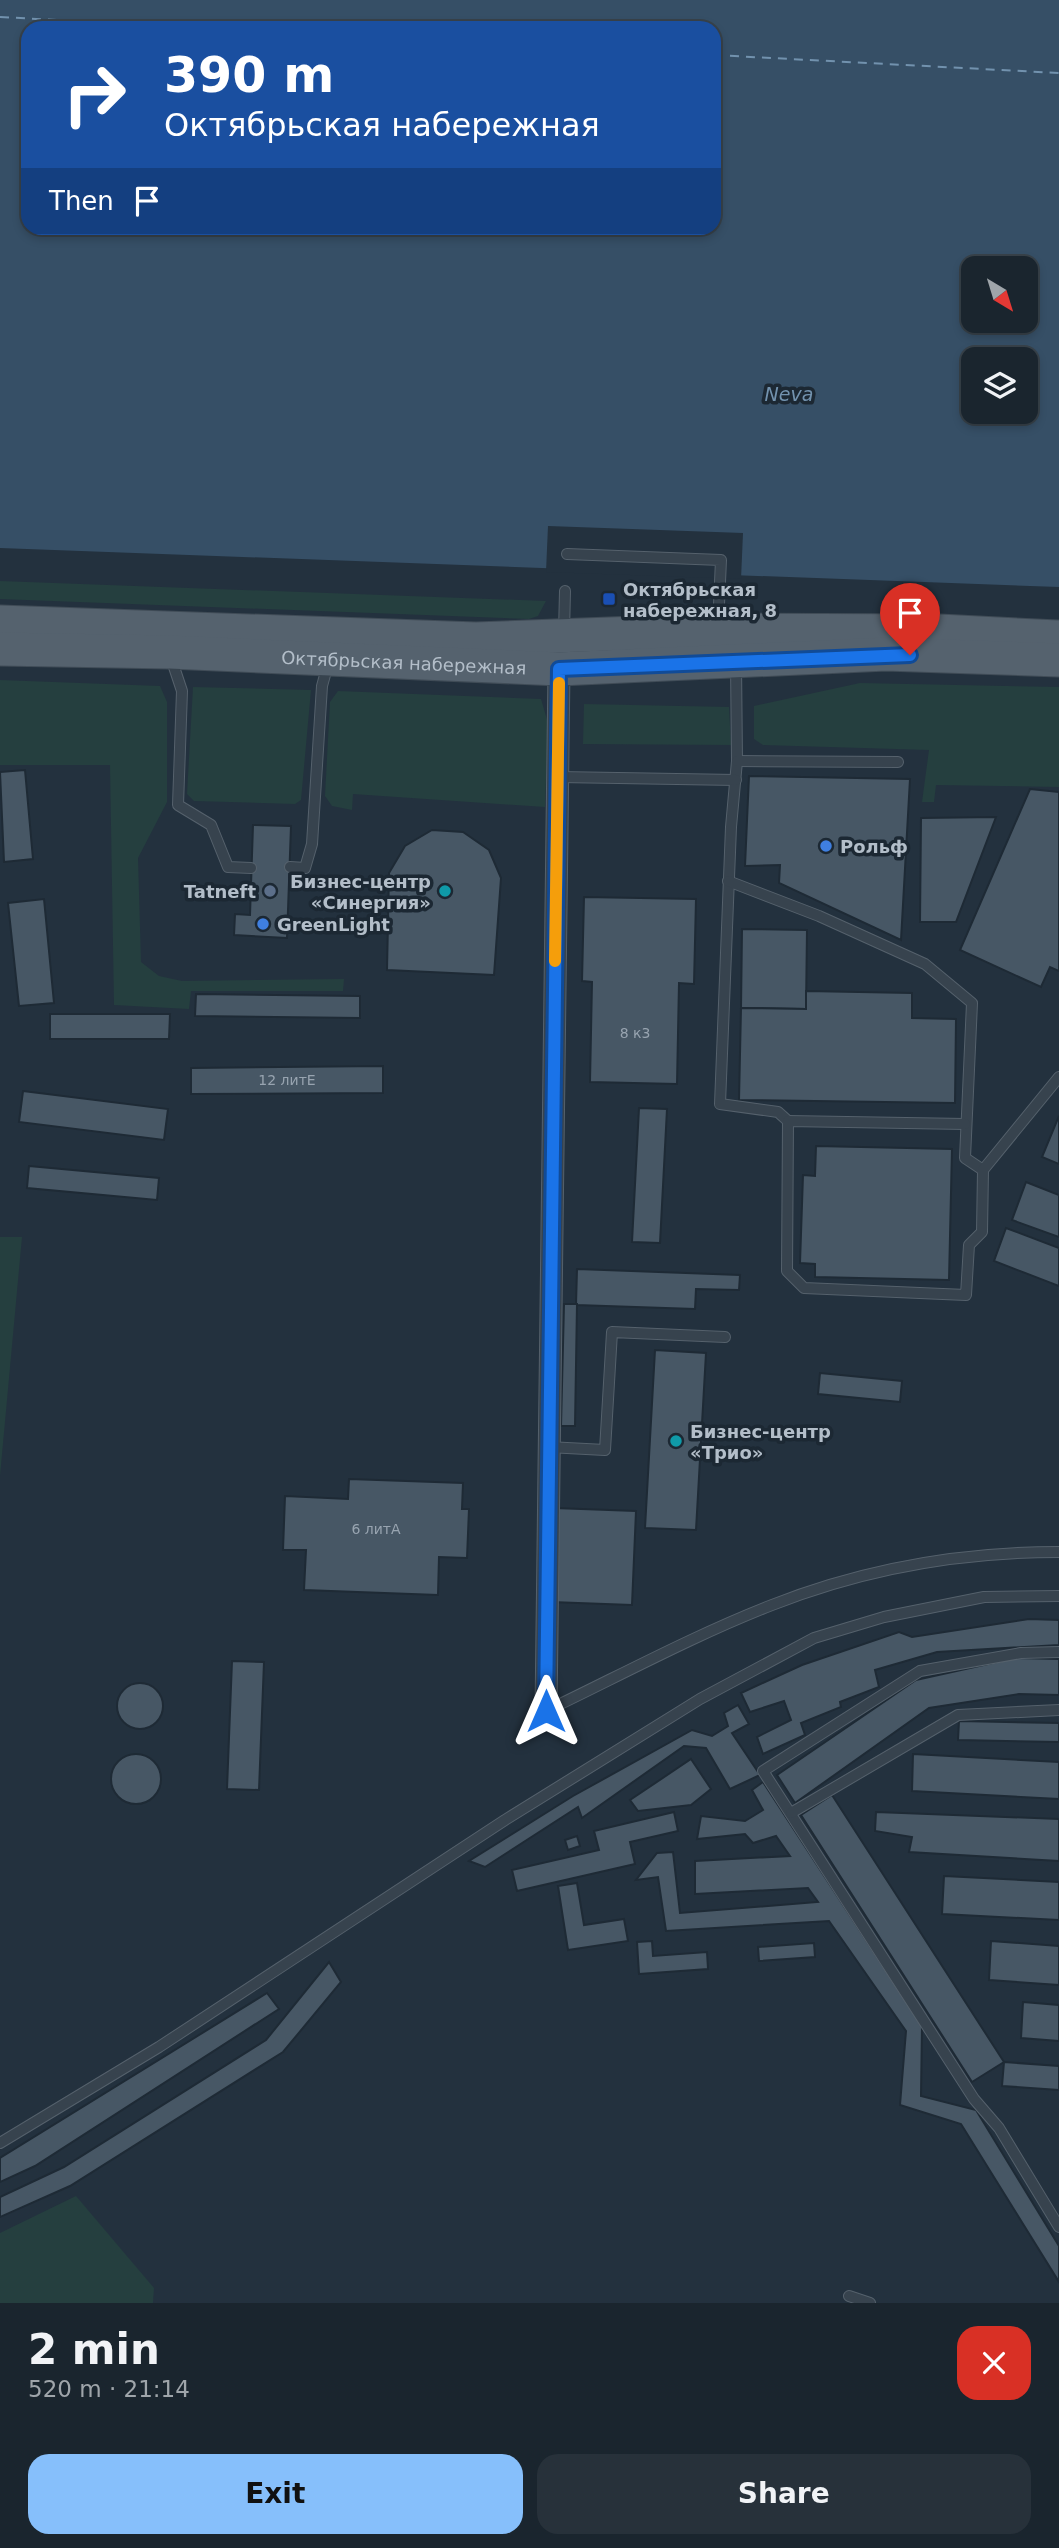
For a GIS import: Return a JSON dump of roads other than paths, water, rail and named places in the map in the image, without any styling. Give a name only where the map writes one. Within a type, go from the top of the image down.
[{"type":"main road","name":"Октябрьская набережная","points":[[0,622],[476,639],[718,630],[939,631],[1059,637]]},
{"type":"main road","name":"Октябрьская набережная","points":[[0,649],[170,652],[559,669],[886,654],[1059,660]]},
{"type":"street","points":[[546,1711],[547,1447],[559,669]]},
{"type":"lane","points":[[567,554],[721,560],[718,630]]},
{"type":"lane","points":[[564,634],[565,591]]},
{"type":"lane","points":[[170,652],[182,691],[178,805],[211,825],[228,867],[251,868]]},
{"type":"lane","points":[[290,867],[305,868],[312,844],[321,686],[330,658]]},
{"type":"lane","points":[[736,660],[737,761],[720,1104],[778,1112],[788,1121],[965,1124]]},
{"type":"lane","points":[[737,761],[898,762]]},
{"type":"lane","points":[[559,776],[736,780]]},
{"type":"lane","points":[[729,881],[820,916],[925,964],[972,1003],[965,1158],[983,1170]]},
{"type":"lane","points":[[788,1121],[787,1271],[804,1288],[966,1295],[969,1245],[982,1232],[983,1170],[1059,1077]]},
{"type":"lane","points":[[547,1447],[605,1450],[612,1332],[725,1337]]},
{"type":"lane","points":[[546,1711],[682,1644],[774,1604],[905,1565],[1002,1552],[1059,1552]]},
{"type":"lane","points":[[0,2143],[148,2054],[505,1820],[688,1706],[814,1638],[884,1617],[984,1597],[1059,1596]]},
{"type":"lane","points":[[1059,1652],[1021,1653],[920,1671],[764,1771],[974,2099],[999,2128],[1059,2227]]},
{"type":"lane","points":[[791,1813],[958,1715],[1059,1710]]},
{"type":"lane","points":[[849,2296],[870,2303]]},
{"type":"water","name":"Neva","points":[[0,0],[1059,0],[1059,587],[0,548]]},
{"type":"place","name":"Октябрьская набережная, 8","points":[[609,599]]},
{"type":"place","name":"Рольф","points":[[826,846]]},
{"type":"place","name":"Tatneft","points":[[270,891]]},
{"type":"place","name":"Бизнес-центр «Синергия»","points":[[445,891]]},
{"type":"place","name":"GreenLight","points":[[263,924]]},
{"type":"place","name":"Бизнес-центр «Трио»","points":[[676,1441]]}]
